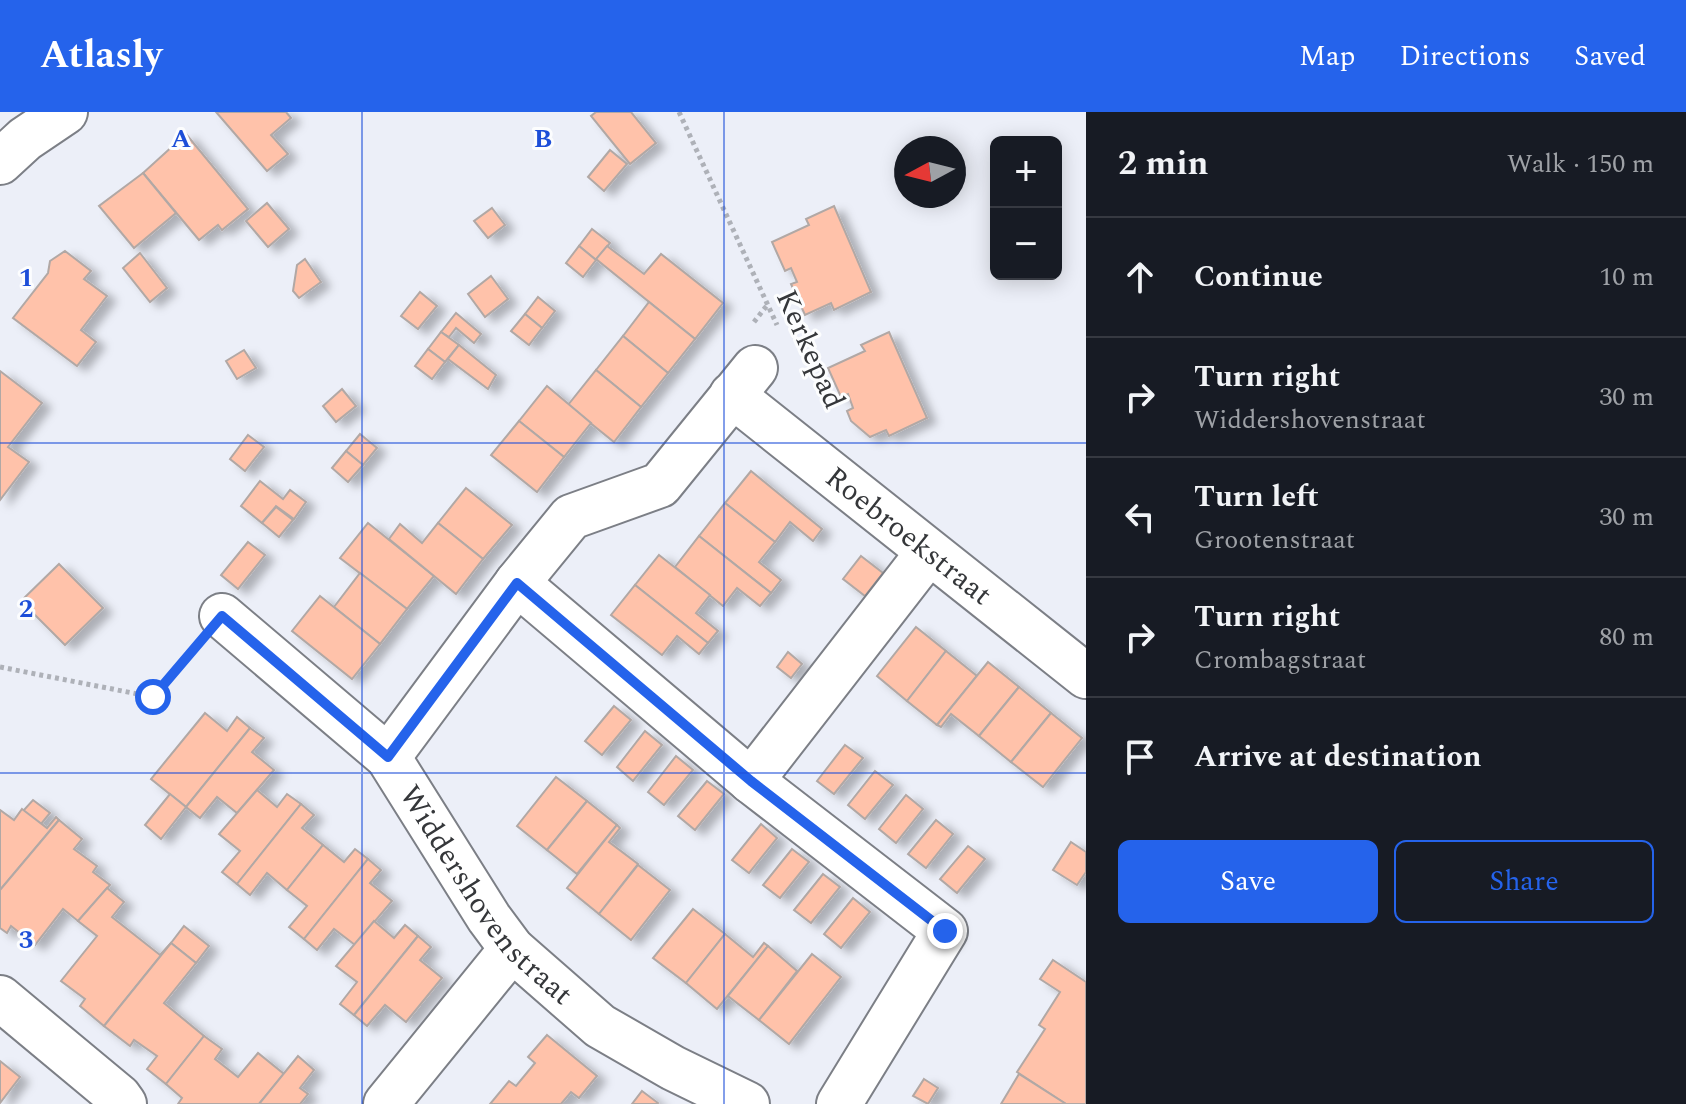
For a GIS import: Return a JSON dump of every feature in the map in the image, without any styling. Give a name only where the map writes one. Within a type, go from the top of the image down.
[{"type":"street","points":[[10,138],[65,112]]},
{"type":"street","name":"Roebroekstraat","points":[[517,583],[571,517],[660,485],[743,381],[928,553],[1086,676]]},
{"type":"street","points":[[751,781],[928,553]]},
{"type":"street","points":[[388,757],[517,583],[751,781],[945,931],[839,1104]]},
{"type":"street","name":"Widdershovenstraat","points":[[222,616],[388,757],[489,918],[512,949],[600,1026],[673,1068],[747,1104]]},
{"type":"street","points":[[386,1104],[512,949]]},
{"type":"street","points":[[0,998],[117,1102]]},
{"type":"path","name":"Kerkepad","points":[[679,112],[780,332]]},
{"type":"path","points":[[0,667],[153,697],[222,616]]},
{"type":"building","points":[[216,112],[286,112],[291,118],[271,135],[288,154],[267,171]]},
{"type":"building","points":[[596,112],[631,112],[656,143],[630,164],[591,116]]},
{"type":"building","points":[[186,134],[248,209],[222,230],[218,225],[199,240],[143,173]]},
{"type":"building","points":[[610,150],[627,164],[604,191],[588,177]]},
{"type":"building","points":[[143,173],[176,213],[134,248],[99,206]]},
{"type":"building","points":[[267,203],[289,229],[268,247],[246,221]]},
{"type":"building","points":[[834,206],[871,292],[834,310],[831,303],[805,315],[791,284],[797,282],[791,268],[785,271],[772,242],[809,225],[806,219]]},
{"type":"building","points":[[492,208],[505,225],[488,238],[474,221]]},
{"type":"building","points":[[592,229],[610,243],[596,260],[579,246]]},
{"type":"building","points":[[579,246],[596,260],[583,277],[566,263]]},
{"type":"building","points":[[607,246],[644,274],[661,254],[723,303],[695,339],[596,259]]},
{"type":"building","points":[[65,251],[91,271],[84,279],[107,296],[81,330],[96,342],[77,366],[13,318],[48,273],[50,261]]},
{"type":"building","points":[[140,253],[167,288],[150,302],[123,268]]},
{"type":"building","points":[[305,259],[321,282],[299,298],[293,291],[297,265]]},
{"type":"building","points":[[491,276],[508,299],[485,317],[468,294]]},
{"type":"building","points":[[420,292],[437,306],[418,329],[401,316]]},
{"type":"building","points":[[538,297],[555,311],[542,328],[525,314]]},
{"type":"building","points":[[649,302],[695,339],[668,373],[623,336]]},
{"type":"building","points":[[456,313],[481,334],[474,343],[456,328],[449,337],[441,332]]},
{"type":"building","points":[[525,314],[542,328],[529,345],[511,331]]},
{"type":"building","points":[[441,332],[459,345],[445,362],[428,349]]},
{"type":"building","points":[[889,332],[927,418],[889,436],[886,430],[870,437],[851,421],[847,411],[853,408],[848,394],[841,397],[828,368],[865,351],[861,345]]},
{"type":"building","points":[[623,336],[668,373],[641,407],[596,370]]},
{"type":"building","points":[[459,345],[496,375],[488,389],[448,359]]},
{"type":"building","points":[[428,349],[445,362],[432,379],[415,366]]},
{"type":"building","points":[[244,350],[256,368],[237,379],[226,361]]},
{"type":"building","points":[[596,370],[641,407],[614,442],[568,405]]},
{"type":"building","points":[[0,371],[42,403],[8,447],[29,462],[0,500]]},
{"type":"building","points":[[547,386],[591,423],[564,457],[519,421]]},
{"type":"building","points":[[342,389],[356,406],[336,422],[323,406]]},
{"type":"building","points":[[519,421],[564,457],[537,492],[491,455]]},
{"type":"building","points":[[360,434],[377,448],[363,465],[346,451]]},
{"type":"building","points":[[248,435],[264,447],[245,471],[230,459]]},
{"type":"building","points":[[346,451],[363,465],[348,482],[332,468]]},
{"type":"building","points":[[751,471],[822,529],[813,541],[790,522],[775,542],[725,503]]},
{"type":"building","points":[[260,481],[283,499],[290,490],[306,502],[294,519],[276,506],[262,523],[241,506]]},
{"type":"building","points":[[466,488],[512,525],[483,559],[438,523]]},
{"type":"building","points":[[725,503],[775,542],[759,562],[781,580],[771,593],[699,536]]},
{"type":"building","points":[[276,507],[293,520],[279,537],[262,523]]},
{"type":"building","points":[[368,523],[434,576],[407,609],[340,558]]},
{"type":"building","points":[[438,523],[483,559],[456,594],[389,539],[400,524],[422,543]]},
{"type":"building","points":[[699,536],[771,593],[760,606],[737,588],[723,606],[675,567]]},
{"type":"building","points":[[248,542],[265,555],[238,589],[221,575]]},
{"type":"building","points":[[659,555],[710,595],[696,613],[718,631],[708,643],[635,585]]},
{"type":"building","points":[[861,556],[883,573],[865,596],[843,579]]},
{"type":"building","points":[[59,564],[103,608],[65,645],[21,601]]},
{"type":"building","points":[[360,573],[407,609],[380,644],[334,607]]},
{"type":"building","points":[[635,585],[708,643],[699,654],[677,636],[662,655],[611,615]]},
{"type":"building","points":[[320,596],[380,644],[352,679],[292,631]]},
{"type":"building","points":[[916,627],[946,651],[907,701],[877,676]]},
{"type":"building","points":[[946,651],[977,676],[937,725],[907,701]]},
{"type":"building","points":[[788,652],[802,664],[791,678],[777,667]]},
{"type":"building","points":[[988,662],[1019,687],[979,736],[951,714],[941,727],[937,725]]},
{"type":"building","points":[[1019,687],[1051,713],[1011,762],[979,736]]},
{"type":"building","points":[[614,706],[631,720],[602,755],[585,741]]},
{"type":"building","points":[[205,713],[227,731],[237,717],[250,728],[186,807],[151,779]]},
{"type":"building","points":[[1051,713],[1082,738],[1043,787],[1011,762]]},
{"type":"building","points":[[250,728],[264,738],[252,752],[274,770],[237,813],[217,797],[200,818],[186,807]]},
{"type":"building","points":[[645,731],[662,745],[633,781],[617,767]]},
{"type":"building","points":[[845,745],[863,758],[834,794],[817,781]]},
{"type":"building","points":[[676,756],[693,770],[664,805],[648,792]]},
{"type":"building","points":[[875,771],[893,785],[865,819],[848,805]]},
{"type":"building","points":[[556,777],[587,801],[547,850],[517,826]]},
{"type":"building","points":[[707,781],[724,794],[695,830],[678,816]]},
{"type":"building","points":[[257,790],[277,807],[287,794],[301,804],[237,884],[222,872],[240,851],[219,834]]},
{"type":"building","points":[[170,794],[186,807],[161,839],[145,825]]},
{"type":"building","points":[[906,795],[923,809],[896,843],[879,829]]},
{"type":"building","points":[[33,800],[50,813],[41,824],[23,811]]},
{"type":"building","points":[[587,801],[617,825],[577,874],[547,850]]},
{"type":"building","points":[[301,804],[314,815],[302,828],[323,845],[287,890],[267,873],[250,895],[237,884]]},
{"type":"building","points":[[22,809],[47,828],[56,817],[59,820],[0,890],[0,810],[14,820]]},
{"type":"building","points":[[59,820],[82,839],[74,849],[97,866],[93,872],[110,885],[78,921],[63,909],[35,945],[11,926],[7,933],[0,928],[0,890]]},
{"type":"building","points":[[936,820],[953,834],[926,868],[908,854]]},
{"type":"building","points":[[761,824],[777,838],[749,873],[732,860]]},
{"type":"building","points":[[617,825],[620,828],[609,842],[638,864],[599,914],[567,888]]},
{"type":"building","points":[[1071,842],[1086,852],[1086,872],[1077,885],[1053,870]]},
{"type":"building","points":[[323,845],[344,862],[355,849],[368,859],[304,939],[289,927],[307,906],[287,890]]},
{"type":"building","points":[[968,846],[985,859],[957,893],[940,879]]},
{"type":"building","points":[[792,849],[809,862],[780,898],[763,885]]},
{"type":"building","points":[[368,859],[381,870],[370,883],[392,901],[355,945],[334,929],[317,950],[304,939]]},
{"type":"building","points":[[638,865],[670,890],[631,940],[599,914]]},
{"type":"building","points":[[823,874],[840,887],[811,923],[794,910]]},
{"type":"building","points":[[107,888],[124,902],[112,917],[160,955],[171,943],[104,1026],[80,1006],[85,999],[61,981],[97,936],[78,921]]},
{"type":"building","points":[[853,898],[870,912],[841,948],[824,934]]},
{"type":"building","points":[[693,909],[725,934],[686,983],[653,958]]},
{"type":"building","points":[[374,921],[394,938],[405,925],[418,936],[354,1015],[340,1004],[357,982],[336,966]]},
{"type":"building","points":[[184,926],[209,946],[196,963],[171,943]]},
{"type":"building","points":[[725,934],[753,957],[764,943],[768,946],[717,1009],[686,983]]},
{"type":"building","points":[[418,936],[431,947],[420,960],[442,978],[406,1022],[385,1005],[367,1026],[354,1015]]},
{"type":"building","points":[[171,943],[196,963],[164,1003],[204,1036],[166,1084],[147,1069],[157,1056],[134,1040],[130,1046],[104,1026]]},
{"type":"building","points":[[768,946],[797,971],[759,1020],[728,996]]},
{"type":"building","points":[[812,954],[841,977],[789,1044],[759,1020]]},
{"type":"building","points":[[1053,960],[1086,982],[1086,1104],[1066,1104],[1017,1072],[1045,1029],[1039,1025],[1060,992],[1040,979]]},
{"type":"building","points":[[547,1035],[597,1076],[579,1098],[571,1092],[561,1104],[490,1104],[509,1081],[516,1086],[535,1063],[528,1057]]},
{"type":"building","points":[[204,1036],[222,1049],[215,1059],[238,1077],[258,1053],[284,1074],[259,1104],[178,1104],[182,1098],[166,1084]]},
{"type":"building","points":[[298,1056],[314,1070],[300,1088],[308,1094],[300,1104],[259,1104]]},
{"type":"building","points":[[0,1061],[20,1077],[0,1103]]},
{"type":"building","points":[[1019,1074],[1066,1104],[1001,1104]]},
{"type":"building","points":[[924,1079],[938,1088],[928,1104],[913,1096]]},
{"type":"building","points":[[642,1091],[658,1103],[632,1104]]},
{"type":"route","points":[[153,697],[222,616],[388,757],[517,583],[751,781],[945,931]]}]
